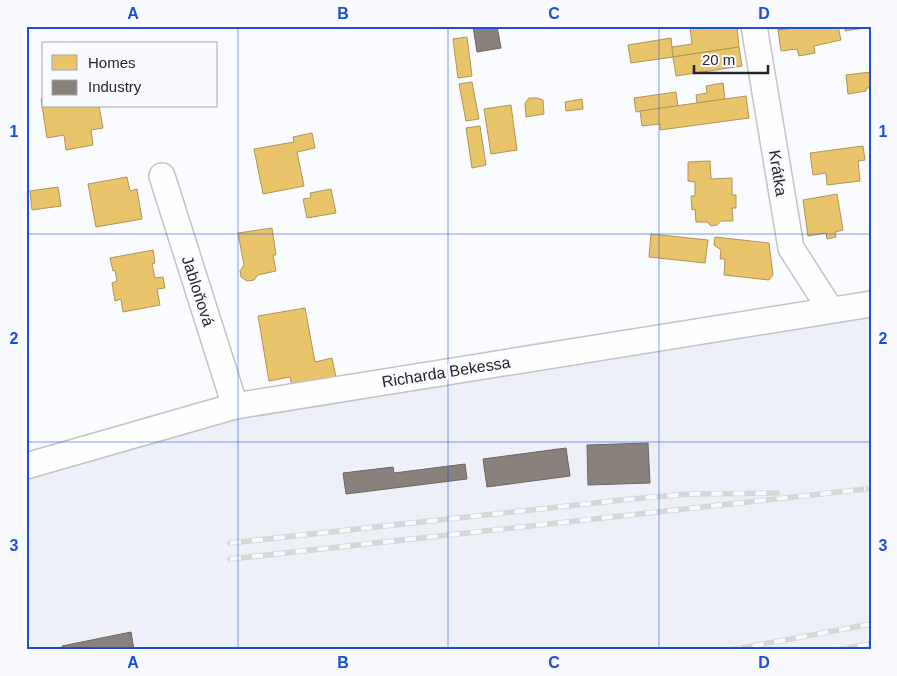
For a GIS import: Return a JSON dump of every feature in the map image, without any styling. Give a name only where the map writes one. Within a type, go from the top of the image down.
[{"type":"street","name":"Krátka","points":[[754,26],[790,248],[830,309]]},
{"type":"street","name":"Jabloňová","points":[[162,176],[235,406]]},
{"type":"street","name":"Richarda Bekessa","points":[[26,466],[235,406],[830,309],[871,304]]},
{"type":"shaded area","points":[[871,294],[871,650],[26,650],[26,459],[200,406],[539,342]]},
{"type":"building: Homes","points":[[690,26],[737,26],[739,47],[673,57],[672,47],[692,44]]},
{"type":"building: Homes","points":[[778,26],[808,26],[778,30]]},
{"type":"building: Homes","points":[[808,26],[838,26],[841,40],[814,46],[815,53],[799,56],[797,49],[781,51],[778,30]]},
{"type":"building: Homes","points":[[845,26],[863,26],[864,28],[845,31]]},
{"type":"building: Homes","points":[[467,37],[472,76],[458,78],[453,39]]},
{"type":"building: Homes","points":[[671,38],[673,57],[631,63],[628,45]]},
{"type":"building: Homes","points":[[739,47],[742,66],[676,76],[673,57]]},
{"type":"building: Homes","points":[[871,72],[871,88],[866,88],[866,91],[848,94],[846,75]]},
{"type":"building: Homes","points":[[472,82],[479,119],[466,121],[459,84]]},
{"type":"building: Homes","points":[[723,83],[725,99],[697,103],[696,95],[707,93],[706,86]]},
{"type":"building: Homes","points":[[676,92],[678,106],[636,112],[634,98]]},
{"type":"building: Homes","points":[[746,96],[749,118],[660,130],[660,124],[642,126],[640,111]]},
{"type":"building: Homes","points":[[529,98],[543,100],[544,114],[526,117],[525,103]]},
{"type":"building: Homes","points":[[582,99],[583,109],[566,111],[565,102]]},
{"type":"building: Homes","points":[[511,105],[517,150],[491,154],[484,109]]},
{"type":"building: Homes","points":[[42,108],[99,108],[103,128],[91,130],[93,145],[66,150],[64,135],[47,138]]},
{"type":"building: Homes","points":[[480,126],[486,165],[472,168],[466,128]]},
{"type":"building: Homes","points":[[312,133],[315,148],[297,152],[304,186],[263,194],[254,149],[294,142],[293,137]]},
{"type":"building: Homes","points":[[863,146],[865,160],[858,161],[860,181],[827,185],[826,173],[813,175],[810,153]]},
{"type":"building: Homes","points":[[710,161],[711,179],[732,178],[732,195],[736,195],[736,208],[732,208],[733,221],[721,221],[717,225],[711,226],[707,222],[696,222],[695,209],[692,210],[691,196],[695,196],[695,182],[688,181],[688,162]]},
{"type":"building: Homes","points":[[127,177],[130,191],[137,189],[142,219],[96,227],[88,184]]},
{"type":"building: Homes","points":[[58,187],[61,206],[32,210],[30,191]]},
{"type":"building: Homes","points":[[331,189],[336,213],[307,218],[303,199],[311,198],[310,193]]},
{"type":"building: Homes","points":[[837,194],[843,230],[835,232],[836,237],[827,239],[826,233],[808,236],[803,200]]},
{"type":"building: Homes","points":[[272,228],[276,255],[273,255],[276,271],[258,275],[254,280],[247,281],[241,277],[240,271],[244,265],[238,233]]},
{"type":"building: Homes","points":[[651,234],[708,240],[705,263],[649,257]]},
{"type":"building: Homes","points":[[715,237],[769,243],[773,275],[769,280],[724,275],[725,259],[720,259],[721,250],[714,245]]},
{"type":"building: Homes","points":[[153,250],[155,263],[152,264],[155,278],[163,277],[165,288],[157,289],[160,305],[123,312],[121,299],[115,301],[112,283],[117,281],[110,258]]},
{"type":"building: Homes","points":[[305,308],[315,362],[332,358],[336,377],[292,386],[290,377],[269,381],[258,316]]},
{"type":"building: Industry","points":[[473,26],[497,26],[501,48],[477,52]]},
{"type":"building: Industry","points":[[648,443],[650,483],[588,485],[587,445]]},
{"type":"building: Industry","points":[[566,448],[570,476],[487,487],[483,459]]},
{"type":"building: Industry","points":[[465,464],[467,479],[346,494],[343,473],[393,467],[394,473]]},
{"type":"building: Industry","points":[[131,632],[134,650],[63,650],[62,646]]},
{"type":"railway","points":[[230,559],[866,489]]},
{"type":"railway","points":[[230,543],[631,499],[689,494],[777,493]]},
{"type":"railway","points":[[731,650],[871,624]]},
{"type":"railway","points":[[836,650],[871,644]]}]
